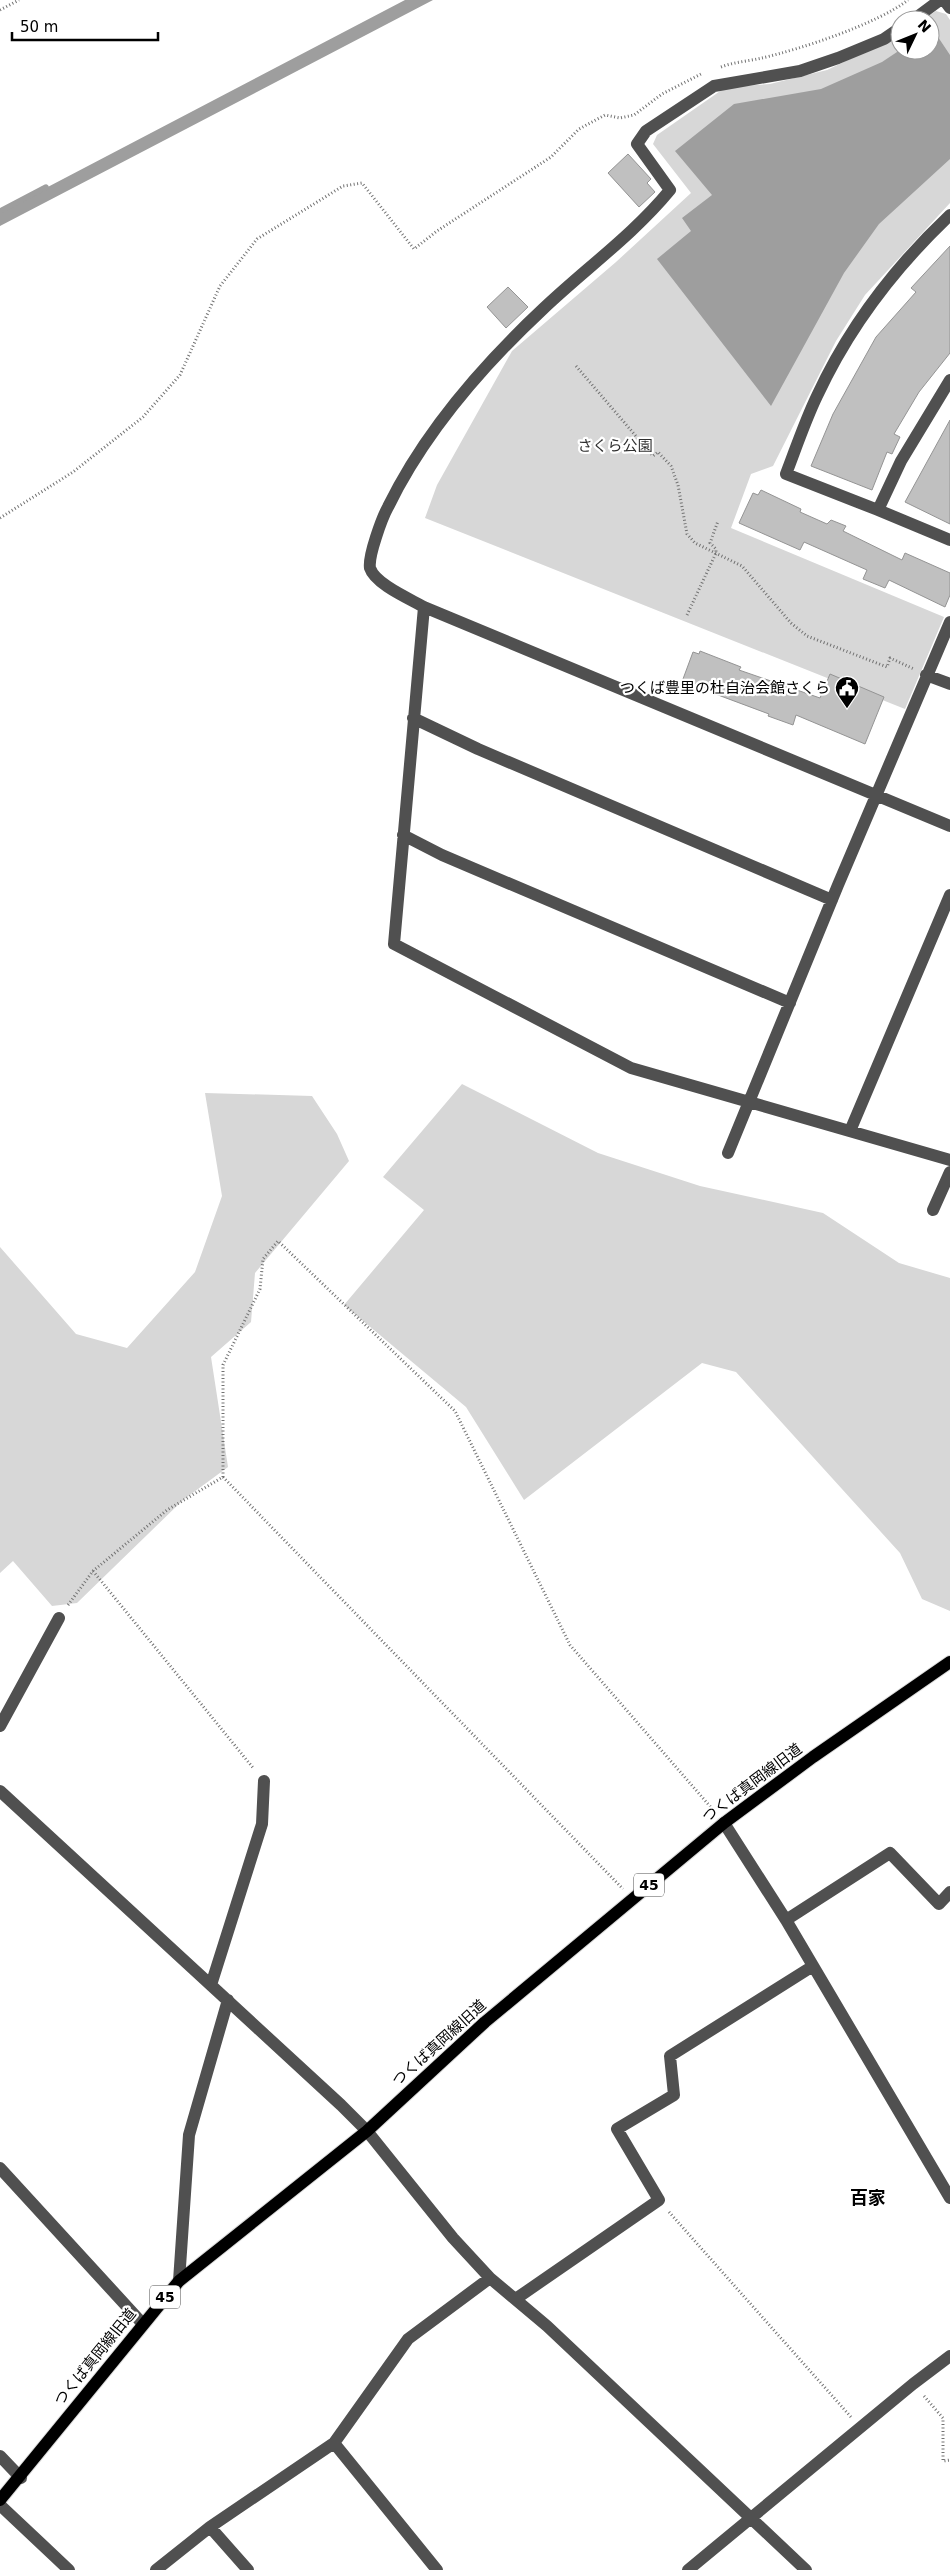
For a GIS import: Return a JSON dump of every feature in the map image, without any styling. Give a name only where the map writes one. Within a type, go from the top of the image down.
[{"type":"main road","name":"つくば真岡線旧道","points":[[0,2500],[21,2478],[142,2324],[179,2281],[367,2131],[485,2022],[724,1823],[813,1757],[950,1662]]},
{"type":"street","points":[[926,10],[940,0]]},
{"type":"street","points":[[944,0],[950,8]]},
{"type":"street","points":[[890,34],[845,55],[800,71],[714,86],[646,131],[637,144],[670,190],[650,213],[542,309],[492,360],[454,403],[397,488],[379,524],[370,566],[374,576],[400,594],[424,607],[950,826]]},
{"type":"street","points":[[950,215],[886,284],[854,328],[817,396],[786,474],[950,540]]},
{"type":"street","points":[[878,510],[900,461],[950,380]]},
{"type":"street","points":[[424,607],[394,944],[631,1068],[950,1160]]},
{"type":"street","points":[[728,1153],[832,900],[878,796],[926,675],[950,622]]},
{"type":"street","points":[[926,675],[950,684]]},
{"type":"street","points":[[413,718],[478,749],[832,900]]},
{"type":"street","points":[[403,835],[459,862],[790,1003]]},
{"type":"street","points":[[850,1131],[950,895]]},
{"type":"street","points":[[933,1210],[950,1172]]},
{"type":"street","points":[[0,1726],[59,1618]]},
{"type":"street","points":[[211,1985],[262,1824],[264,1781]]},
{"type":"street","points":[[0,1791],[228,2000],[367,2131],[453,2238],[490,2278],[547,2326],[806,2570]]},
{"type":"street","points":[[724,1823],[786,1920],[950,2198]]},
{"type":"street","points":[[786,1920],[890,1853],[939,1904],[950,1892]]},
{"type":"street","points":[[516,2298],[659,2200],[617,2129],[674,2095],[670,2056],[813,1966]]},
{"type":"street","points":[[179,2281],[189,2135],[228,2000]]},
{"type":"street","points":[[1,2171],[142,2324]]},
{"type":"street","points":[[156,2570],[210,2527],[334,2443],[408,2339],[490,2278]]},
{"type":"street","points":[[688,2570],[913,2384],[950,2356]]},
{"type":"street","points":[[334,2443],[437,2570]]},
{"type":"street","points":[[0,2456],[21,2478]]},
{"type":"street","points":[[0,2505],[69,2570]]},
{"type":"street","points":[[210,2527],[248,2570]]},
{"type":"path","points":[[0,10],[19,0]]},
{"type":"path","points":[[718,68],[789,51],[819,41],[884,15],[908,0]]},
{"type":"path","points":[[0,518],[73,472],[143,417],[180,375],[220,286],[256,239],[343,186],[362,183],[414,249],[437,231],[551,157],[579,129],[605,115],[620,118],[634,115],[662,94],[693,76],[710,71]]},
{"type":"path","points":[[576,366],[652,456],[658,452],[671,466],[678,485],[687,534],[695,543],[742,566],[763,588],[779,611],[807,636],[887,667],[890,658],[926,675]]},
{"type":"path","points":[[687,615],[716,553],[716,549],[710,543],[718,521]]},
{"type":"path","points":[[632,1899],[223,1477],[223,1365],[260,1289],[263,1259],[278,1241],[455,1411],[570,1645],[724,1823]]},
{"type":"path","points":[[59,1618],[93,1571],[167,1510],[223,1477]]},
{"type":"path","points":[[93,1571],[264,1781]]},
{"type":"path","points":[[659,2200],[861,2428]]},
{"type":"path","points":[[913,2384],[944,2418],[944,2461],[950,2460]]},
{"type":"green space","name":"さくら公園","points":[[940,12],[946,14],[950,20],[950,203],[865,295],[836,341],[773,466],[751,474],[731,528],[944,617],[905,709],[425,518],[437,485],[512,351],[616,262],[691,193],[653,144],[657,135],[726,87],[770,84],[827,70],[890,40],[890,60],[940,60]]},
{"type":"green space","points":[[462,1084],[598,1153],[700,1186],[823,1213],[899,1263],[950,1278],[950,1611],[922,1599],[900,1553],[736,1372],[702,1363],[524,1500],[466,1407],[344,1305],[424,1210],[383,1177]]},
{"type":"green space","points":[[205,1093],[312,1096],[337,1134],[349,1161],[255,1273],[251,1322],[211,1357],[228,1467],[183,1500],[77,1603],[52,1606],[13,1561],[0,1573],[0,1247],[76,1334],[127,1348],[195,1272],[222,1196]]},
{"type":"shaded area","points":[[405,0],[433,0],[0,226],[0,212]]},
{"type":"shaded area","points":[[940,40],[950,55],[950,159],[879,224],[844,273],[771,406],[657,259],[691,231],[682,218],[712,195],[675,151],[734,104],[821,89],[890,57],[890,60],[940,60]]},
{"type":"building","points":[[628,154],[651,179],[647,183],[655,192],[639,207],[608,173]]},
{"type":"building","points":[[950,246],[950,353],[919,392],[894,434],[900,437],[892,454],[887,452],[872,490],[811,466],[833,414],[876,337],[916,292],[911,288]]},
{"type":"building","points":[[508,287],[528,307],[506,328],[487,307]]},
{"type":"building","points":[[950,420],[950,524],[905,502]]},
{"type":"building","points":[[761,490],[801,509],[800,512],[827,524],[831,520],[846,526],[843,531],[902,560],[905,553],[950,573],[950,595],[945,607],[889,580],[885,588],[863,579],[867,570],[804,542],[800,550],[739,523],[753,493],[758,495]]},
{"type":"building","points":[[700,651],[741,667],[739,670],[820,698],[830,674],[884,697],[865,744],[796,715],[793,725],[710,692],[711,690],[683,679],[693,652],[699,654]]},
{"type":"waterway","points":[[0,211],[46,187]]},
{"type":"place","name":"つくば豊里の杜自治会館さくら","points":[[847,709]]},
{"type":"district","name":"百家","points":[[868,2197]]}]
